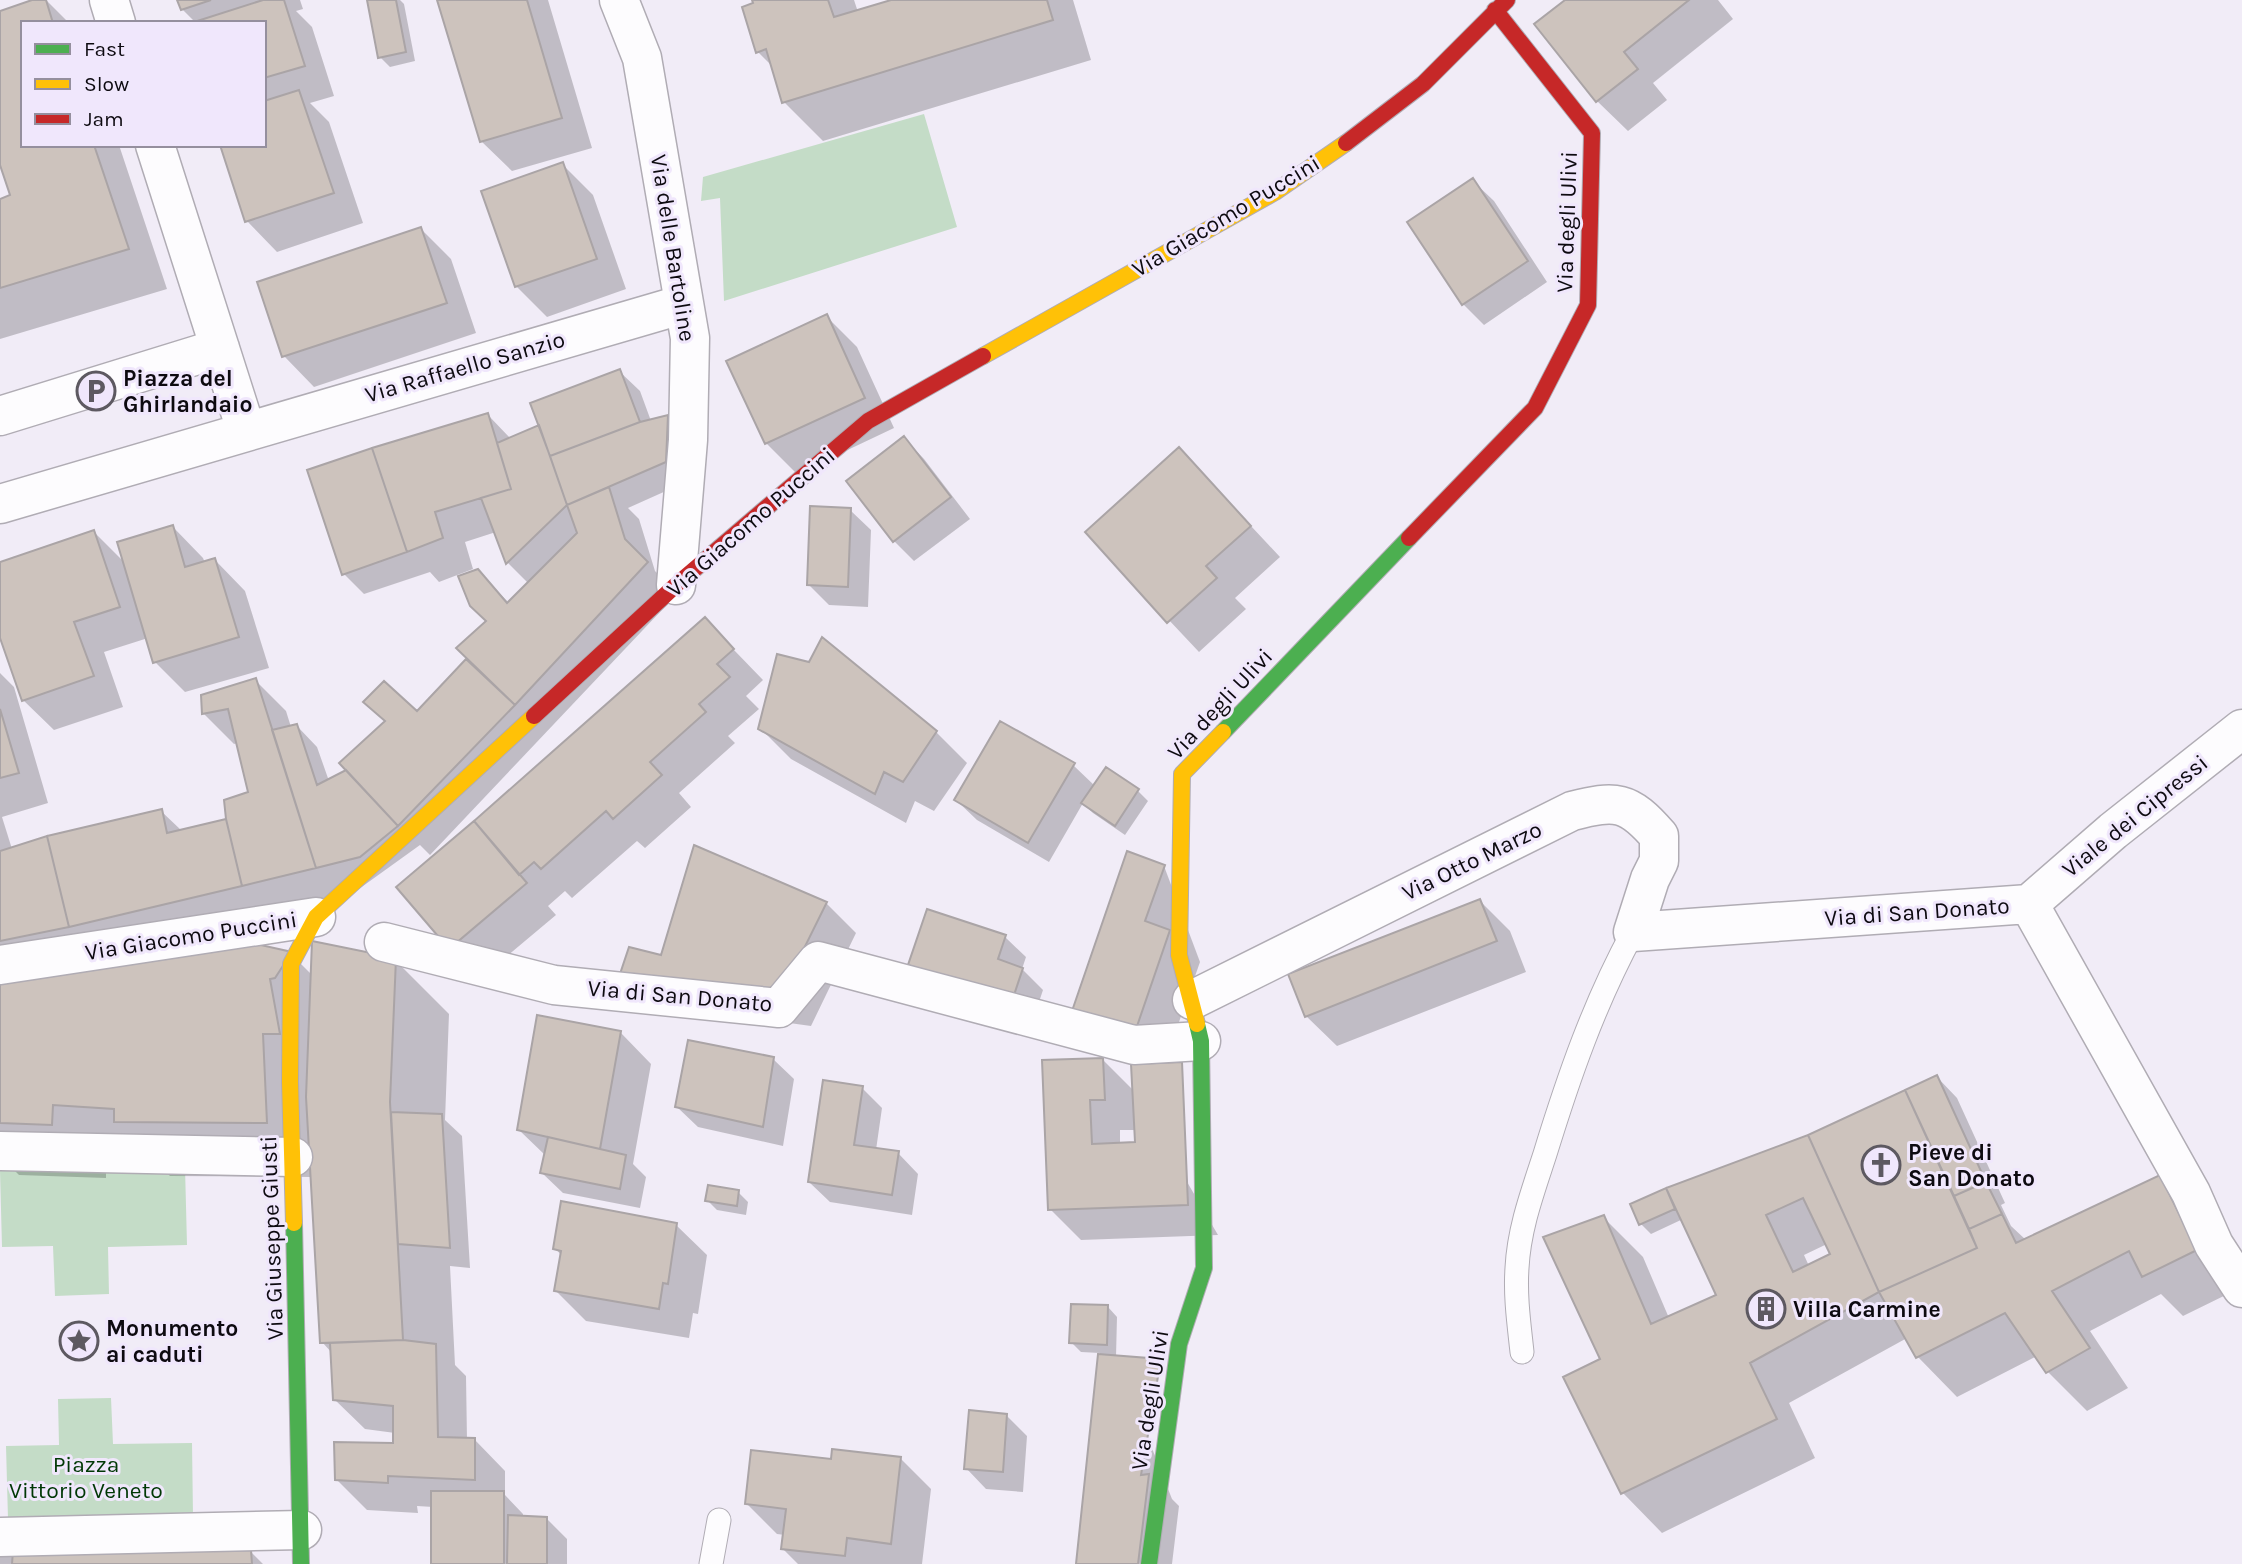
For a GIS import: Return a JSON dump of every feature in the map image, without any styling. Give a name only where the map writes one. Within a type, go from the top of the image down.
[{"type":"street","points":[[109,0],[115,21]]},
{"type":"street","name":"Via delle Bartoline","points":[[619,0],[642,58],[690,338],[688,428],[676,585]]},
{"type":"street","name":"Via Giacomo Puccini","points":[[0,965],[316,917],[676,585],[868,421],[1275,192],[1364,131],[1423,84],[1501,5]]},
{"type":"street","name":"Via degli Ulivi","points":[[1149,1564],[1179,1344],[1203,1268],[1201,1041],[1179,955],[1182,774],[1535,408],[1588,305],[1592,133],[1501,5]]},
{"type":"street","points":[[0,503],[246,430],[156,147]]},
{"type":"street","name":"Via Raffaello Sanzio","points":[[246,430],[684,304]]},
{"type":"street","points":[[0,416],[220,348]]},
{"type":"street","name":"Viale dei Cipressi","points":[[2029,904],[2113,831],[2242,729]]},
{"type":"street","name":"Via Otto Marzo","points":[[1192,1000],[1572,811],[1600,804],[1620,804],[1644,819],[1659,836],[1659,861],[1650,879],[1633,932]]},
{"type":"street","name":"Via di San Donato","points":[[1633,932],[2029,904],[2191,1193],[2214,1245],[2242,1288]]},
{"type":"street","name":"Via Giuseppe Giusti","points":[[301,1547],[290,1082],[290,964],[316,917]]},
{"type":"street","name":"Via di San Donato","points":[[384,942],[554,985],[779,1007],[818,961],[1134,1045],[1201,1041]]},
{"type":"street","points":[[0,1151],[293,1157]]},
{"type":"street","points":[[0,1537],[249,1533],[301,1547]]},
{"type":"lane","points":[[1522,1352],[1517,1312],[1521,1230],[1574,1060],[1608,977],[1633,932]]},
{"type":"lane","points":[[711,1564],[719,1520]]},
{"type":"green space","points":[[924,114],[957,227],[724,301],[720,198],[701,201],[703,177]]},
{"type":"green space","points":[[185,1167],[187,1245],[108,1247],[109,1294],[55,1296],[53,1246],[2,1247],[0,1171]]},
{"type":"green space","name":"Piazza Vittorio Veneto","points":[[111,1398],[113,1444],[192,1443],[193,1516],[8,1519],[6,1446],[59,1445],[58,1399]]},
{"type":"building","points":[[32,0],[46,0],[52,21],[21,21],[21,147],[95,147],[129,249],[0,288],[0,199],[10,195],[0,165],[0,11]]},
{"type":"building","points":[[177,0],[211,0],[181,10]]},
{"type":"building","points":[[263,0],[284,0],[305,66],[266,77],[266,21],[197,21]]},
{"type":"building","points":[[367,0],[396,0],[406,52],[378,58]]},
{"type":"building","points":[[437,0],[527,0],[562,118],[480,142]]},
{"type":"building","points":[[752,0],[828,0],[834,17],[891,0],[1047,0],[1053,20],[782,103],[766,49],[756,53],[742,7],[753,3]]},
{"type":"building","points":[[1565,0],[1689,0],[1624,52],[1638,69],[1596,102],[1534,24]]},
{"type":"building","points":[[299,90],[334,193],[245,222],[221,147],[266,147],[266,100]]},
{"type":"building","points":[[563,162],[597,259],[515,287],[481,191]]},
{"type":"building","points":[[1473,178],[1528,261],[1462,305],[1407,222]]},
{"type":"building","points":[[421,227],[447,303],[282,357],[257,282]]},
{"type":"building","points":[[827,314],[865,398],[765,444],[726,361]]},
{"type":"building","points":[[620,369],[640,422],[550,456],[530,403]]},
{"type":"building","points":[[488,413],[511,489],[435,512],[443,538],[407,552],[372,448]]},
{"type":"building","points":[[668,415],[666,462],[567,505],[550,456],[640,422]]},
{"type":"building","points":[[539,425],[567,505],[506,564],[481,498],[511,489],[497,443]]},
{"type":"building","points":[[904,436],[951,497],[893,542],[846,481]]},
{"type":"building","points":[[1179,447],[1251,526],[1206,566],[1217,578],[1167,623],[1085,532]]},
{"type":"building","points":[[372,448],[407,552],[342,575],[307,470]]},
{"type":"building","points":[[609,487],[625,539],[648,562],[515,705],[456,648],[486,621],[470,606],[458,576],[478,569],[507,603],[577,533],[567,505]]},
{"type":"building","points":[[810,506],[851,508],[848,587],[807,585]]},
{"type":"building","points":[[173,525],[185,567],[215,558],[239,637],[153,663],[117,542]]},
{"type":"building","points":[[94,530],[120,607],[74,622],[94,676],[22,701],[0,638],[0,562]]},
{"type":"building","points":[[705,617],[734,649],[717,664],[730,677],[699,704],[706,712],[650,762],[662,775],[613,819],[606,811],[541,869],[534,862],[519,875],[474,821]]},
{"type":"building","points":[[822,637],[937,731],[903,782],[884,772],[875,794],[758,729],[777,654],[809,662]]},
{"type":"building","points":[[466,659],[515,705],[398,826],[339,763],[385,721],[363,702],[384,681],[417,711]]},
{"type":"building","points":[[256,678],[316,868],[242,886],[224,800],[248,792],[228,709],[202,714],[201,695]]},
{"type":"building","points":[[0,709],[19,773],[0,778]]},
{"type":"building","points":[[1000,721],[1075,763],[1028,843],[954,800]]},
{"type":"building","points":[[297,724],[317,785],[346,770],[398,826],[360,857],[316,868],[272,730]]},
{"type":"building","points":[[1106,767],[1139,789],[1115,826],[1081,803]]},
{"type":"building","points":[[162,809],[167,833],[226,819],[242,886],[69,927],[47,836]]},
{"type":"building","points":[[474,821],[527,883],[449,949],[396,887]]},
{"type":"building","points":[[47,836],[69,927],[0,941],[0,851]]},
{"type":"building","points":[[694,845],[827,902],[780,997],[620,974],[629,947],[661,955]]},
{"type":"building","points":[[1127,851],[1165,865],[1145,921],[1170,930],[1135,1032],[1072,1011]]},
{"type":"building","points":[[1480,899],[1497,941],[1305,1017],[1288,974]]},
{"type":"building","points":[[927,909],[1006,935],[998,959],[1023,968],[1012,1001],[908,965]]},
{"type":"building","points":[[230,938],[292,952],[275,978],[270,979],[280,1034],[263,1034],[267,1123],[114,1122],[114,1109],[53,1105],[52,1125],[0,1123],[0,975]]},
{"type":"building","points":[[312,941],[396,958],[390,1102],[403,1340],[320,1343],[306,1097]]},
{"type":"building","points":[[537,1015],[621,1031],[600,1149],[517,1130]]},
{"type":"building","points":[[688,1040],[774,1057],[763,1127],[675,1107]]},
{"type":"building","points":[[1103,1058],[1105,1100],[1090,1100],[1092,1144],[1135,1142],[1131,1064],[1182,1062],[1188,1205],[1048,1210],[1042,1060]]},
{"type":"building","points":[[1937,1075],[1986,1182],[1954,1196],[1905,1090]]},
{"type":"building","points":[[823,1080],[863,1086],[854,1145],[899,1151],[892,1195],[808,1182]]},
{"type":"building","name":"Pieve di San Donato","points":[[1905,1090],[1977,1248],[1879,1292],[1808,1135]]},
{"type":"building","points":[[391,1112],[442,1114],[450,1248],[398,1244]]},
{"type":"building","name":"Villa Carmine","points":[[1808,1135],[1879,1292],[1750,1363],[1777,1419],[1621,1494],[1563,1377],[1600,1359],[1543,1237],[1604,1215],[1651,1324],[1716,1295],[1666,1188]],"holes":[[[1803,1198],[1830,1254],[1793,1272],[1766,1215]]]},
{"type":"building","points":[[548,1137],[626,1155],[620,1189],[540,1173]]},
{"type":"building","points":[[2160,1175],[2197,1250],[2142,1277],[2129,1251],[2052,1291],[2090,1348],[2046,1373],[2005,1313],[1916,1358],[1879,1292],[1977,1248],[1969,1229],[2002,1214],[2016,1243]]},
{"type":"building","points":[[1986,1182],[2002,1214],[1969,1229],[1954,1196]]},
{"type":"building","points":[[708,1185],[739,1190],[737,1206],[705,1201]]},
{"type":"building","points":[[1666,1188],[1675,1209],[1639,1225],[1630,1204]]},
{"type":"building","points":[[561,1201],[677,1223],[668,1284],[663,1283],[659,1309],[554,1291],[561,1251],[553,1249]]},
{"type":"building","points":[[1071,1304],[1108,1305],[1107,1345],[1069,1343]]},
{"type":"building","points":[[403,1340],[436,1344],[438,1437],[475,1438],[475,1480],[388,1476],[388,1483],[335,1480],[334,1442],[393,1443],[393,1406],[333,1400],[330,1343]]},
{"type":"building","points":[[1098,1354],[1161,1359],[1141,1475],[1149,1474],[1138,1564],[1076,1564]]},
{"type":"building","points":[[969,1410],[1007,1414],[1003,1472],[964,1469]]},
{"type":"building","points":[[832,1449],[901,1457],[891,1544],[847,1538],[845,1556],[781,1549],[786,1509],[745,1504],[751,1450],[831,1459]]},
{"type":"building","points":[[431,1491],[504,1491],[504,1564],[431,1564]]},
{"type":"building","points":[[508,1515],[547,1517],[547,1564],[507,1564]]},
{"type":"building","points":[[251,1550],[252,1564],[12,1564],[13,1551]]},
{"type":"traffic: fast","points":[[1223,732],[1409,538]]},
{"type":"traffic: fast","points":[[1149,1564],[1179,1344],[1204,1268],[1201,1041],[1197,1024]]},
{"type":"traffic: fast","points":[[294,1223],[301,1564]]},
{"type":"traffic: slow","points":[[983,356],[1275,192],[1346,143]]},
{"type":"traffic: slow","points":[[294,1223],[290,1082],[291,964],[316,917],[534,716]]},
{"type":"traffic: slow","points":[[1197,1024],[1179,955],[1182,774],[1223,732]]},
{"type":"traffic: jam","points":[[1346,143],[1423,84],[1507,0]]},
{"type":"traffic: jam","points":[[1409,538],[1535,408],[1588,305],[1592,133],[1495,10]]},
{"type":"traffic: jam","points":[[534,716],[676,585],[868,421],[983,356]]},
{"type":"place","name":"Piazza del Ghirlandaio","points":[[96,391]]},
{"type":"place","name":"Pieve di San Donato","points":[[1881,1165]]},
{"type":"place","name":"Villa Carmine","points":[[1766,1309]]},
{"type":"place","name":"Monumento ai caduti","points":[[79,1341]]}]
